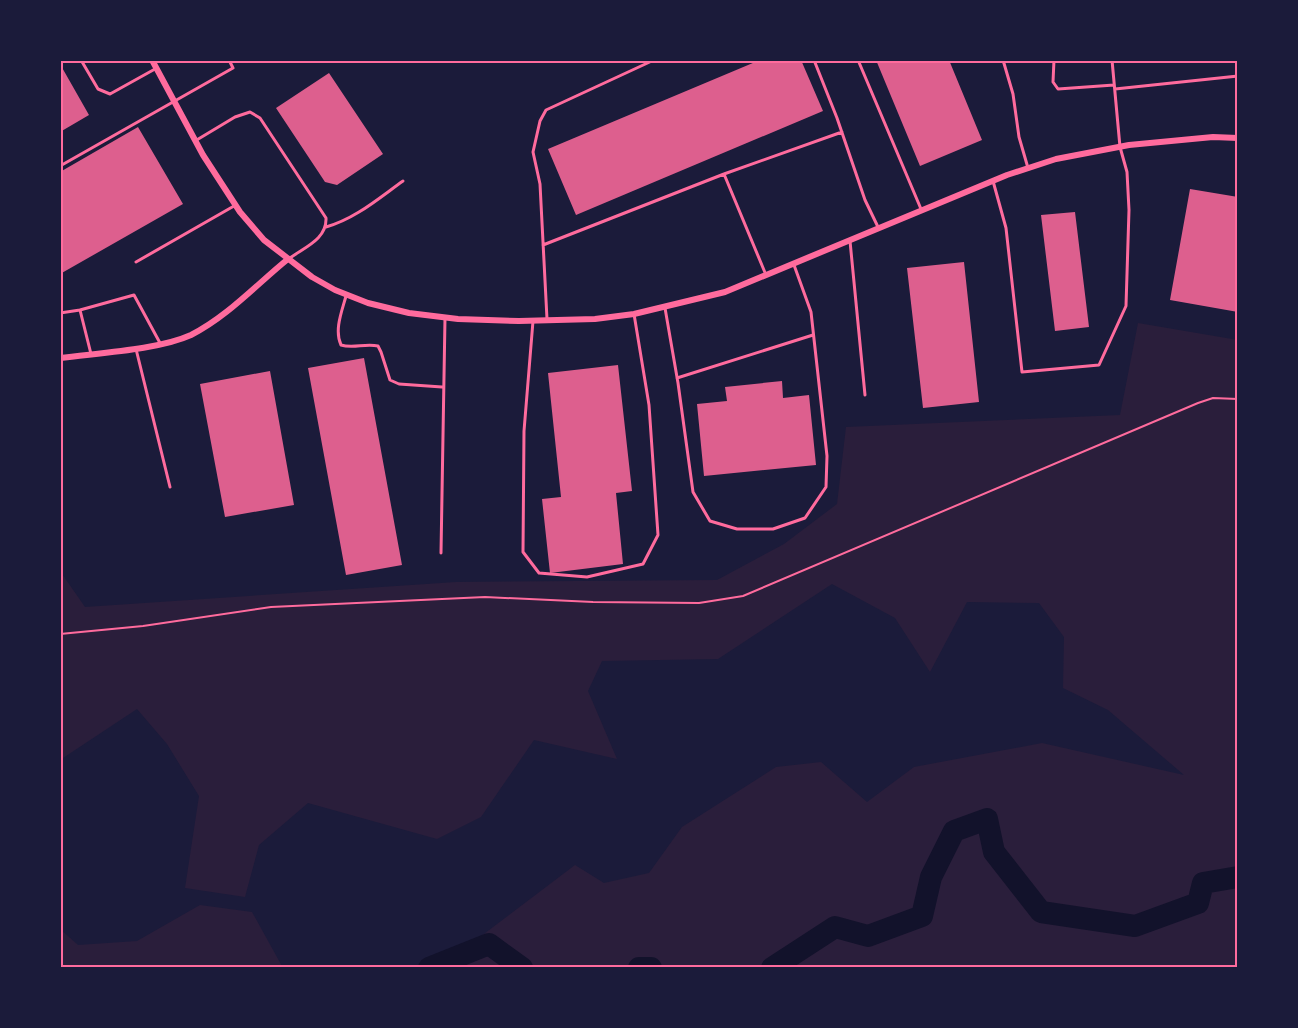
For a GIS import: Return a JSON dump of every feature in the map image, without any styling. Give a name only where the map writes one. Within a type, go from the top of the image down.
[{"type":"street","points":[[152,60],[195,141],[236,205],[264,240],[312,277],[346,294],[368,303],[409,313],[445,318],[533,321],[595,319],[634,314],[725,292],[992,180],[1056,159],[1120,147],[1212,137],[1238,138]]},
{"type":"street","points":[[60,358],[161,345],[190,335],[215,320],[288,259]]},
{"type":"lane","points":[[81,60],[98,90],[110,94],[156,68]]},
{"type":"lane","points":[[60,166],[233,68],[229,60]]},
{"type":"lane","points":[[547,320],[540,184],[533,152],[540,121],[546,110],[654,60]]},
{"type":"lane","points":[[814,60],[865,200],[878,227]]},
{"type":"lane","points":[[858,60],[921,209]]},
{"type":"lane","points":[[1003,60],[1013,94],[1019,137],[1028,168]]},
{"type":"lane","points":[[1054,60],[1053,82],[1058,89],[1114,87],[1238,76]]},
{"type":"lane","points":[[992,180],[1006,228],[1022,372],[1100,364],[1126,306],[1129,210],[1127,172],[1120,147],[1112,60]]},
{"type":"lane","points":[[195,141],[235,117],[250,112],[260,118],[326,218],[326,226],[321,236],[288,259]]},
{"type":"lane","points":[[543,245],[724,174],[842,132]]},
{"type":"lane","points":[[724,174],[766,274]]},
{"type":"lane","points":[[326,226],[340,223],[403,182]]},
{"type":"lane","points":[[136,262],[236,205]]},
{"type":"lane","points":[[850,239],[865,395]]},
{"type":"lane","points":[[665,306],[693,492],[710,521],[737,529],[773,528],[805,518],[826,487],[827,456],[811,312],[793,263]]},
{"type":"lane","points":[[60,313],[80,310],[134,294],[161,345]]},
{"type":"lane","points":[[346,294],[338,329],[341,345],[348,347],[371,344],[378,346],[390,380],[399,384],[442,387]]},
{"type":"lane","points":[[80,310],[91,354]]},
{"type":"lane","points":[[533,321],[524,431],[523,552],[539,573],[588,577],[643,564],[658,535],[649,405],[634,314]]},
{"type":"lane","points":[[441,553],[442,387],[445,318]]},
{"type":"lane","points":[[677,378],[814,335]]},
{"type":"lane","points":[[136,348],[170,487]]},
{"type":"path","points":[[60,634],[142,626],[272,608],[485,597],[593,602],[699,603],[743,596],[1198,403],[1213,398],[1238,399]]},
{"type":"shaded area","points":[[1138,323],[1238,340],[1238,968],[439,968],[575,865],[604,883],[649,873],[682,827],[776,767],[821,762],[867,802],[914,767],[1042,743],[1184,775],[1108,710],[1063,688],[1064,637],[1039,603],[967,602],[930,672],[895,618],[832,584],[718,659],[602,661],[588,691],[617,759],[534,740],[481,817],[437,839],[308,803],[259,845],[245,897],[185,888],[199,796],[167,744],[137,709],[60,760],[60,571],[85,607],[456,582],[717,580],[784,544],[837,504],[846,427],[1120,415]]},
{"type":"shaded area","points":[[200,905],[252,912],[283,968],[60,968],[60,929],[78,945],[137,941]]},
{"type":"building","points":[[760,60],[801,60],[823,111],[576,215],[548,149]]},
{"type":"building","points":[[876,60],[949,60],[982,140],[920,166]]},
{"type":"building","points":[[60,64],[89,115],[60,132]]},
{"type":"building","points":[[329,73],[383,154],[337,185],[325,182],[276,108]]},
{"type":"building","points":[[138,127],[183,204],[60,274],[60,172]]},
{"type":"building","points":[[1190,189],[1238,197],[1238,312],[1170,300]]},
{"type":"building","points":[[1075,212],[1089,327],[1055,331],[1041,215]]},
{"type":"building","points":[[964,262],[979,402],[923,408],[907,268]]},
{"type":"building","points":[[364,358],[402,565],[346,575],[308,368]]},
{"type":"building","points":[[618,365],[632,491],[616,493],[623,564],[550,573],[542,499],[561,497],[548,373]]},
{"type":"building","points":[[270,371],[294,505],[225,517],[200,384]]},
{"type":"building","points":[[782,381],[783,398],[809,395],[816,465],[704,476],[697,404],[727,401],[725,387]]},
{"type":"waterway","points":[[772,968],[835,927],[868,936],[922,916],[931,877],[954,831],[987,819],[994,852],[1041,912],[1135,926],[1198,903],[1203,883],[1238,877]]},
{"type":"waterway","points":[[429,968],[489,944],[522,968]]},
{"type":"waterway","points":[[639,968],[651,968]]}]
